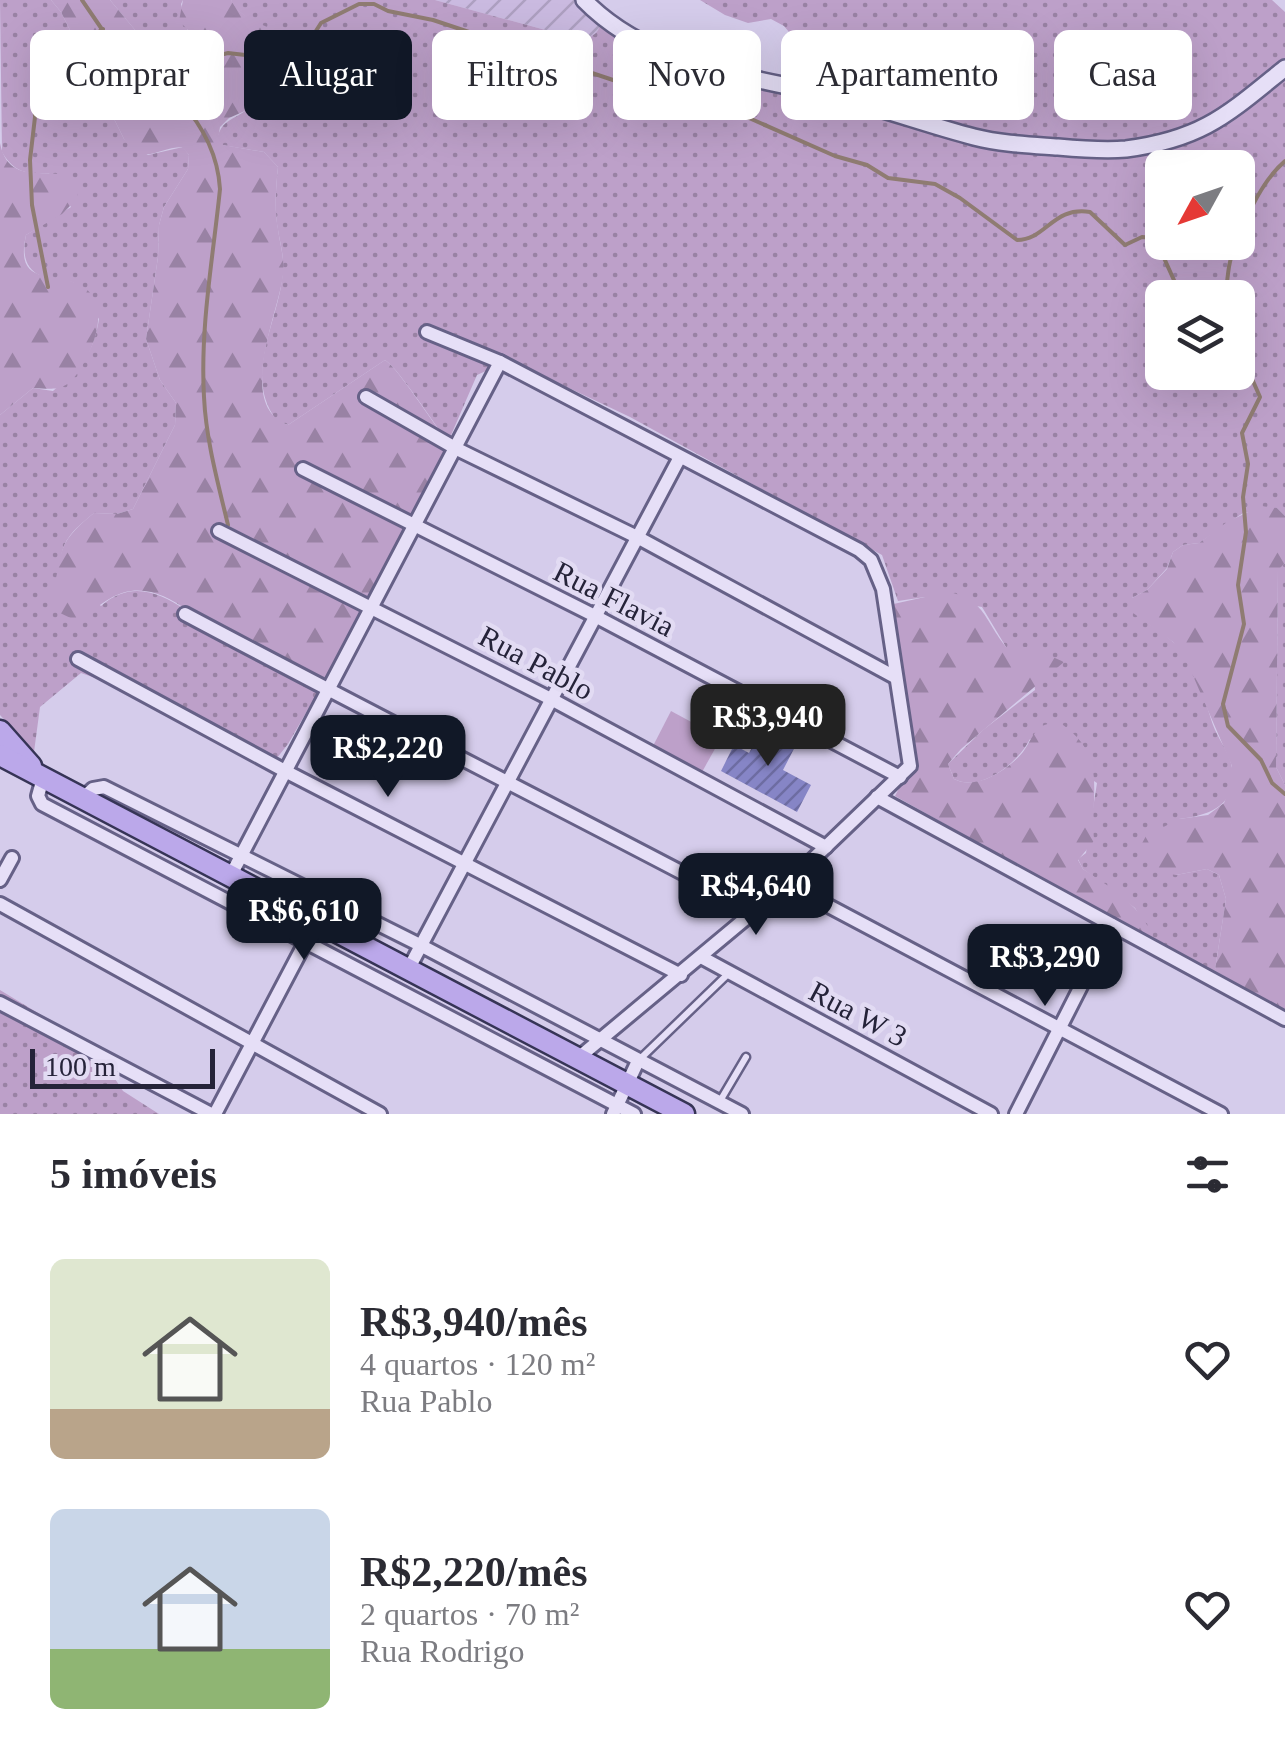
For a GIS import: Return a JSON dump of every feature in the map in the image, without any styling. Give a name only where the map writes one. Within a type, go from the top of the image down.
[{"type":"main road","points":[[0,731],[41,777]]},
{"type":"main road","points":[[0,755],[230,877],[312,931],[408,970],[684,1114]]},
{"type":"street","points":[[584,0],[620,31],[649,47],[713,70],[834,96],[999,142],[1098,150],[1188,136],[1217,123],[1285,68]]},
{"type":"street","points":[[427,332],[500,362],[860,550],[871,560],[883,588],[910,766],[787,884],[577,1059]]},
{"type":"street","points":[[230,877],[500,362]]},
{"type":"street","points":[[366,397],[895,676]]},
{"type":"street","points":[[408,970],[680,457]]},
{"type":"street","name":"Rua Flavia","points":[[303,469],[594,615],[900,777]]},
{"type":"street","name":"Rua Pablo","points":[[219,531],[551,698],[826,847]]},
{"type":"street","points":[[184,614],[755,912]]},
{"type":"street","points":[[78,658],[285,771],[680,975]]},
{"type":"street","points":[[41,777],[38,796],[42,804],[312,931],[615,1110],[634,1114]]},
{"type":"street","points":[[82,799],[104,787],[420,945],[638,1061],[716,1108],[742,1114]]},
{"type":"street","points":[[876,797],[1285,1020]]},
{"type":"street","points":[[0,880],[12,858]]},
{"type":"street","points":[[787,884],[1221,1114]]},
{"type":"street","points":[[0,904],[380,1114]]},
{"type":"street","points":[[1016,1114],[1112,925]]},
{"type":"street","points":[[0,1003],[213,1114],[312,931]]},
{"type":"street","name":"Rua W 3","points":[[700,957],[991,1114]]},
{"type":"street","points":[[615,1110],[638,1061]]},
{"type":"lane","points":[[638,1061],[729,973]]},
{"type":"lane","points":[[716,1108],[746,1057]]},
{"type":"shaded area","points":[[435,0],[583,0],[601,19],[600,29],[593,36],[593,30],[545,30]]},
{"type":"green space","points":[[0,0],[51,0],[70,30],[30,30],[30,120],[115,120],[124,139],[148,155],[183,147],[189,155],[188,169],[164,207],[159,225],[146,339],[160,380],[176,403],[175,425],[133,509],[117,514],[94,513],[86,519],[65,544],[60,570],[101,606],[118,595],[152,593],[185,609],[242,647],[325,681],[273,763],[124,688],[81,673],[40,707],[34,752],[0,715],[0,415],[33,388],[53,391],[71,375],[89,352],[99,319],[73,282],[42,276],[29,266],[24,248],[26,235],[71,207],[49,173],[22,171],[2,152]]},
{"type":"green space","points":[[51,0],[110,0],[135,30],[70,30]]},
{"type":"green space","points":[[110,0],[183,0],[188,30],[135,30]]},
{"type":"green space","points":[[183,0],[231,0],[243,14],[276,30],[244,30],[244,111],[220,127],[218,139],[223,145],[264,152],[278,167],[276,213],[283,269],[264,357],[264,399],[272,415],[288,425],[385,360],[448,442],[422,500],[325,681],[232,642],[159,594],[124,592],[77,621],[60,613],[51,599],[62,551],[72,534],[94,513],[117,514],[133,509],[175,425],[176,403],[160,380],[146,339],[159,225],[164,207],[188,169],[189,155],[182,147],[144,154],[124,139],[115,120],[224,120],[224,30],[188,30],[179,21]]},
{"type":"green space","points":[[231,0],[435,0],[545,30],[432,30],[432,120],[593,120],[593,35],[601,19],[616,30],[613,30],[613,120],[761,120],[761,74],[781,79],[781,120],[1034,120],[1034,30],[787,30],[771,19],[748,23],[700,0],[1272,0],[1285,12],[1285,516],[1277,508],[1243,513],[1199,543],[1183,545],[1173,552],[1167,568],[1147,590],[1132,598],[1145,620],[1173,642],[1187,660],[1231,762],[1232,781],[1226,800],[1211,811],[1179,819],[1176,875],[1207,869],[1219,875],[1226,899],[1214,976],[1154,942],[1135,908],[1083,869],[1078,859],[1086,853],[1097,783],[1030,739],[1008,766],[987,779],[954,779],[948,764],[983,730],[1035,690],[1030,647],[1006,647],[982,607],[925,597],[898,601],[882,555],[630,417],[510,360],[477,375],[448,442],[385,360],[288,425],[277,421],[262,384],[283,269],[276,214],[278,167],[264,152],[222,145],[217,139],[219,133],[224,124],[244,111],[244,120],[412,120],[412,30],[262,30]]},
{"type":"green space","points":[[0,143],[6,160],[17,169],[67,176],[75,184],[78,198],[62,214],[26,235],[25,262],[37,274],[76,283],[88,290],[95,300],[98,324],[91,349],[69,383],[59,388],[33,388],[0,415]]},
{"type":"green space","points":[[1261,506],[1277,508],[1285,516],[1285,563],[1278,570],[1276,767],[1285,785],[1285,1017],[1214,976],[1226,899],[1219,875],[1207,869],[1176,875],[1157,872],[1139,849],[1146,836],[1179,819],[1208,815],[1224,803],[1232,766],[1188,664],[1173,642],[1129,610],[1132,598],[1147,590],[1167,569],[1173,552],[1183,545],[1199,543],[1227,522]]},
{"type":"green space","points":[[1285,563],[1285,785],[1276,767],[1278,569]]},
{"type":"green space","points":[[936,589],[973,602],[1006,647],[1030,647],[1064,662],[961,749],[948,764],[954,779],[972,782],[1000,772],[1023,752],[1044,725],[1057,721],[1073,734],[1084,746],[1094,774],[1094,841],[1078,860],[1083,869],[1135,909],[1154,942],[895,796],[909,769],[918,761],[901,727],[889,605],[925,597]]},
{"type":"green space","points":[[671,711],[721,738],[702,772],[653,746]]},
{"type":"green space","points":[[0,990],[79,1038],[100,1056],[123,1091],[159,1114],[0,1114]]},
{"type":"building","points":[[764,725],[797,743],[783,770],[811,785],[797,812],[721,771],[734,745],[749,753]]},
{"type":"waterway","points":[[82,0],[110,41],[141,68],[152,104],[164,114],[174,112],[196,76],[219,56],[228,53],[307,62],[313,55],[314,34],[321,23],[359,4],[374,4],[616,81],[740,114],[835,156],[867,165],[888,178],[935,184],[1017,240],[1035,235],[1067,214],[1090,212],[1125,245],[1142,237],[1155,238],[1174,280]]},
{"type":"waterway","points":[[48,287],[32,205],[34,86],[51,66],[103,29]]},
{"type":"waterway","points":[[195,120],[208,142],[220,189],[203,371],[207,429],[228,525]]},
{"type":"waterway","points":[[1227,280],[1246,219],[1267,181],[1285,161]]},
{"type":"waterway","points":[[1255,386],[1260,397],[1242,433],[1248,464],[1243,497],[1246,532],[1238,585],[1244,624],[1223,704],[1228,726],[1261,760],[1272,783],[1285,794]]}]
